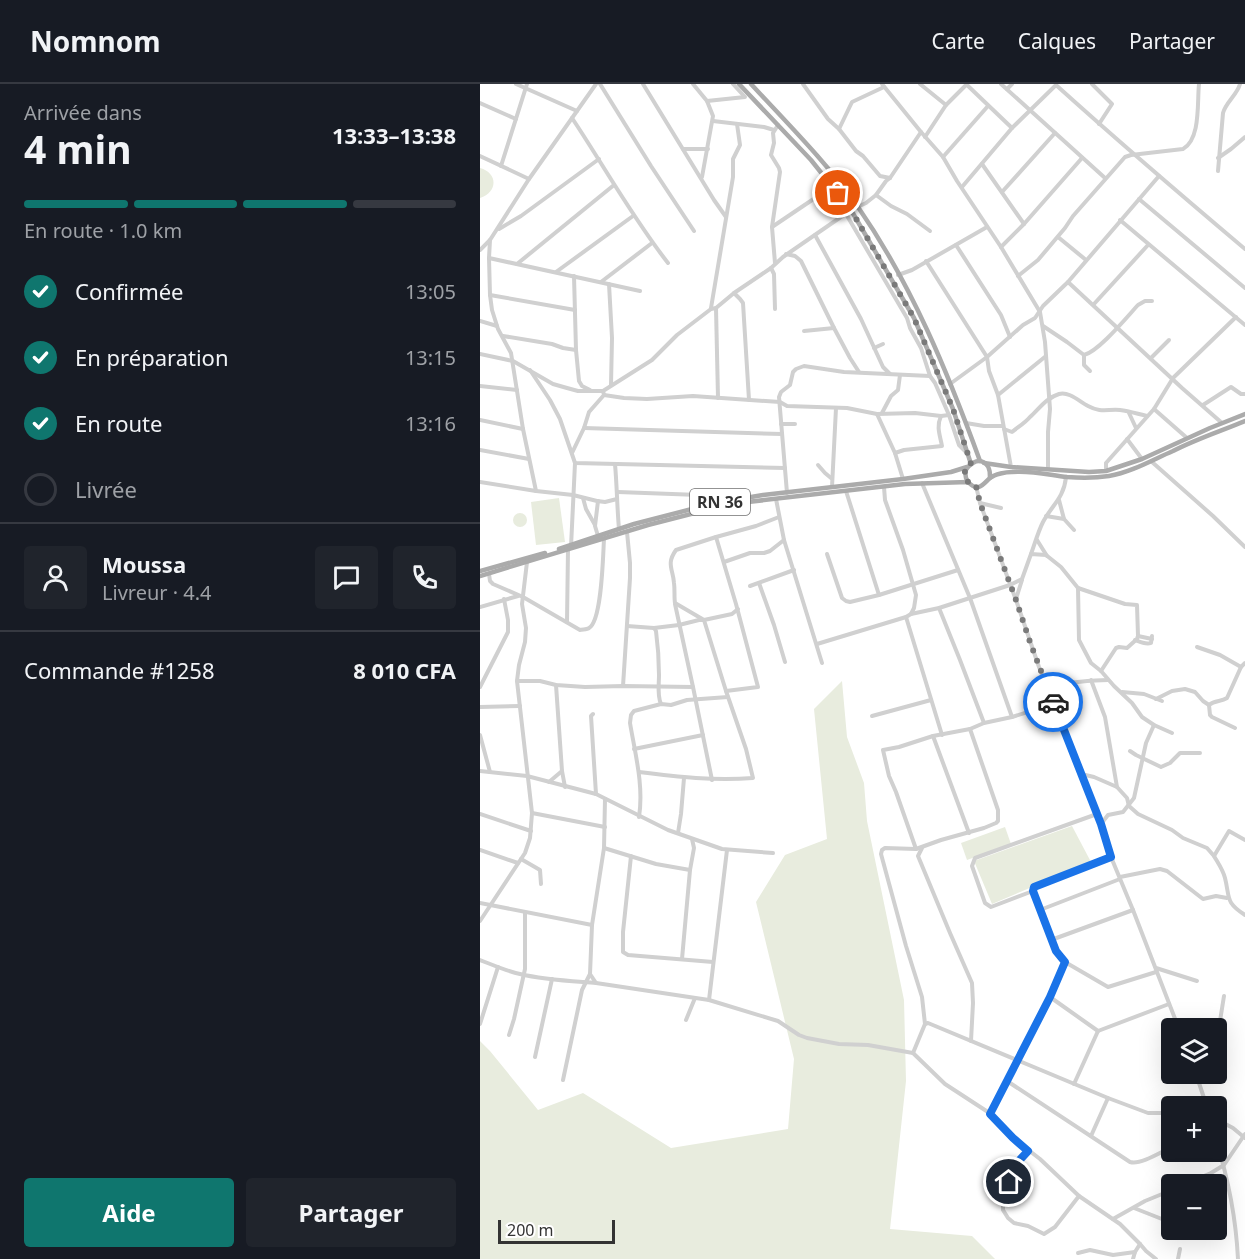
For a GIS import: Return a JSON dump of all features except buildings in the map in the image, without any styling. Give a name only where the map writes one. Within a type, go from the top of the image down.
[{"type":"main road","points":[[739,84],[777,128],[811,160],[851,210],[914,318],[953,409],[967,453],[969,465],[965,474],[968,482]]},
{"type":"main road","points":[[751,84],[839,182],[877,236],[918,310],[938,352],[982,462],[990,469],[990,478]]},
{"type":"main road","name":"RN 36","points":[[480,576],[619,529],[688,509],[735,499],[951,472],[982,462],[1011,467],[1106,471],[1142,459],[1245,414]]},
{"type":"main road","points":[[976,486],[984,485],[996,475],[1011,472],[1033,472],[1066,477],[1119,474],[1245,421]]},
{"type":"main road","name":"RN 36","points":[[480,571],[730,504],[922,483],[968,482],[976,486]]},
{"type":"street","points":[[516,84],[526,86],[577,111]]},
{"type":"street","points":[[480,250],[490,240],[529,180],[598,84],[694,231]]},
{"type":"street","points":[[643,84],[726,217]]},
{"type":"street","points":[[693,84],[707,101],[713,113],[701,178]]},
{"type":"street","points":[[707,101],[745,97],[733,84]]},
{"type":"street","points":[[803,84],[828,119],[880,176],[881,188]]},
{"type":"street","points":[[920,84],[946,105]]},
{"type":"street","points":[[925,137],[946,105],[966,84],[1012,128]]},
{"type":"street","points":[[1001,84],[1106,178]]},
{"type":"street","points":[[1007,89],[1012,84]]},
{"type":"street","points":[[961,187],[1012,128],[1056,84],[1099,124],[1245,249]]},
{"type":"street","points":[[1092,84],[1112,104],[1099,124]]},
{"type":"street","points":[[1018,276],[1034,264],[1125,157],[1183,149],[1189,145],[1195,128],[1199,84]]},
{"type":"street","points":[[1218,171],[1222,113],[1239,88],[1239,84]]},
{"type":"street","points":[[501,166],[526,86]]},
{"type":"street","points":[[839,129],[852,102],[883,86],[943,157],[1001,247],[1040,312],[1043,325],[1050,409],[1048,468]]},
{"type":"street","points":[[480,103],[516,119]]},
{"type":"street","points":[[943,157],[988,106]]},
{"type":"street","points":[[572,118],[633,216],[668,263]]},
{"type":"street","points":[[713,121],[777,128],[773,134],[771,155],[780,172],[772,227],[775,264]]},
{"type":"street","points":[[718,398],[713,308],[733,177],[733,159],[740,145],[736,124]]},
{"type":"street","points":[[572,453],[584,428],[588,412],[611,385],[652,360],[677,335],[771,268],[786,254],[876,195],[921,132]]},
{"type":"street","points":[[1002,192],[1055,133]]},
{"type":"street","points":[[1218,158],[1245,137]]},
{"type":"street","points":[[683,149],[708,149]]},
{"type":"street","points":[[480,156],[529,180]]},
{"type":"street","points":[[1001,247],[1082,158]]},
{"type":"street","points":[[496,230],[521,216],[599,159]]},
{"type":"street","points":[[982,164],[1024,224]]},
{"type":"street","points":[[880,176],[890,178]]},
{"type":"street","points":[[950,384],[987,357],[1023,325],[1035,318],[1043,306],[1068,282],[1159,176]]},
{"type":"street","points":[[516,264],[614,185]]},
{"type":"street","points":[[876,195],[930,231]]},
{"type":"street","points":[[772,227],[818,196]]},
{"type":"street","points":[[1139,199],[1245,288]]},
{"type":"street","points":[[846,214],[907,318],[921,348],[930,376],[949,415],[958,444],[967,453]]},
{"type":"street","points":[[555,272],[633,216]]},
{"type":"street","points":[[1120,220],[1245,325]]},
{"type":"street","points":[[898,275],[912,270],[987,227]]},
{"type":"street","points":[[815,236],[861,319],[883,367],[891,374]]},
{"type":"street","points":[[1058,237],[1086,260]]},
{"type":"street","points":[[490,240],[492,310],[497,326],[512,353],[523,429],[536,491]]},
{"type":"street","points":[[600,282],[652,243]]},
{"type":"street","points":[[956,245],[1001,315],[1010,337]]},
{"type":"street","points":[[1094,304],[1148,245]]},
{"type":"street","points":[[786,254],[795,256],[801,261],[834,328],[860,372]]},
{"type":"street","points":[[489,258],[640,291]]},
{"type":"street","points":[[926,261],[987,357],[989,371],[998,395],[1011,467]]},
{"type":"street","points":[[771,268],[774,274],[775,309]]},
{"type":"street","points":[[574,276],[576,350],[580,383],[590,390]]},
{"type":"street","points":[[1068,282],[1222,423]]},
{"type":"street","points":[[609,284],[612,338],[611,385]]},
{"type":"street","points":[[734,293],[743,303],[749,400]]},
{"type":"street","points":[[490,295],[575,310]]},
{"type":"street","points":[[1043,325],[1084,355],[1090,354],[1138,305],[1145,301],[1152,301]]},
{"type":"street","points":[[1106,471],[1106,464],[1154,409],[1173,378],[1236,317]]},
{"type":"street","points":[[480,321],[497,326]]},
{"type":"street","points":[[804,332],[834,328]]},
{"type":"street","points":[[502,336],[576,350]]},
{"type":"street","points":[[1151,358],[1168,340]]},
{"type":"street","points":[[874,348],[883,344]]},
{"type":"street","points":[[480,354],[513,361],[553,384],[578,391],[590,390],[624,398],[693,396],[780,402],[787,406],[847,408],[880,413],[949,415]]},
{"type":"street","points":[[1084,355],[1084,365],[1090,371]]},
{"type":"street","points":[[998,395],[1046,356]]},
{"type":"street","points":[[787,493],[780,402],[781,392],[790,385],[793,372],[800,367],[816,367],[826,370],[930,376]]},
{"type":"street","points":[[530,370],[560,419],[575,463],[567,622]]},
{"type":"street","points":[[880,413],[891,396],[898,390],[900,375]]},
{"type":"street","points":[[480,386],[517,390]]},
{"type":"street","points":[[1203,405],[1231,387],[1245,394]]},
{"type":"street","points":[[1005,438],[1032,416],[1042,404],[1062,393],[1099,411],[1119,410],[1148,416]]},
{"type":"street","points":[[832,487],[836,408]]},
{"type":"street","points":[[1154,409],[1187,438]]},
{"type":"street","points":[[1128,412],[1136,428]]},
{"type":"street","points":[[880,413],[903,479]]},
{"type":"street","points":[[895,453],[942,446],[938,434],[941,416]]},
{"type":"street","points":[[480,420],[523,429]]},
{"type":"street","points":[[966,423],[1003,428],[1012,432]]},
{"type":"street","points":[[781,424],[795,424]]},
{"type":"street","points":[[584,428],[782,434]]},
{"type":"street","points":[[1127,439],[1142,459]]},
{"type":"street","points":[[480,450],[529,459]]},
{"type":"street","points":[[1152,462],[1245,547]]},
{"type":"street","points":[[575,463],[785,468]]},
{"type":"street","points":[[615,464],[619,529]]},
{"type":"street","points":[[818,465],[831,478]]},
{"type":"street","points":[[1016,600],[1036,540],[1046,516],[1059,501],[1066,477]]},
{"type":"street","points":[[480,482],[606,502],[617,499]]},
{"type":"street","points":[[922,483],[970,598],[1012,717]]},
{"type":"street","points":[[976,486],[1035,656],[1174,1018]]},
{"type":"street","points":[[884,487],[885,500],[903,549],[916,595],[916,610]]},
{"type":"street","points":[[846,491],[879,595]]},
{"type":"street","points":[[618,492],[726,496],[735,499]]},
{"type":"street","points":[[583,498],[586,509],[596,526]]},
{"type":"street","points":[[776,499],[784,540],[822,663]]},
{"type":"street","points":[[598,501],[596,526],[598,536]]},
{"type":"street","points":[[1059,501],[1064,519],[1074,530]]},
{"type":"street","points":[[980,503],[1001,508]]},
{"type":"street","points":[[1046,516],[1064,519]]},
{"type":"street","points":[[712,780],[679,625],[670,566],[674,552],[779,517]]},
{"type":"street","points":[[623,686],[630,563],[627,532]]},
{"type":"street","points":[[716,537],[740,616],[758,687],[726,691]]},
{"type":"street","points":[[489,574],[491,583],[580,630],[587,629],[593,623],[600,599],[604,539]]},
{"type":"street","points":[[724,562],[750,553],[770,551],[784,540]]},
{"type":"street","points":[[1036,540],[1047,556],[1061,567],[1078,588],[1125,604],[1137,605],[1136,638]]},
{"type":"street","points":[[827,554],[842,598],[850,602],[958,570]]},
{"type":"street","points":[[1031,554],[1047,556]]},
{"type":"street","points":[[480,921],[492,906],[528,846],[531,831],[532,813],[517,681],[525,642],[526,628],[521,597],[527,562]]},
{"type":"street","points":[[750,586],[794,570]]},
{"type":"street","points":[[817,644],[908,615],[916,610],[939,608],[1022,579]]},
{"type":"street","points":[[759,583],[785,662]]},
{"type":"street","points":[[1078,588],[1078,640],[1091,663],[1121,692],[1142,717],[1172,732]]},
{"type":"street","points":[[480,607],[504,599],[521,597]]},
{"type":"street","points":[[480,687],[481,679],[508,632],[504,599]]},
{"type":"street","points":[[639,772],[712,780],[753,778],[746,749],[704,620],[675,603]]},
{"type":"street","points":[[939,608],[984,723]]},
{"type":"street","points":[[732,614],[738,609]]},
{"type":"street","points":[[627,626],[654,628],[732,614],[740,616]]},
{"type":"street","points":[[908,615],[942,735]]},
{"type":"street","points":[[654,628],[658,644],[661,704]]},
{"type":"street","points":[[1101,671],[1116,648],[1126,648],[1136,638],[1152,637]]},
{"type":"street","points":[[1197,647],[1220,655],[1241,667]]},
{"type":"street","points":[[1209,705],[1227,698],[1245,663]]},
{"type":"street","points":[[1091,680],[1105,717],[1117,787]]},
{"type":"street","points":[[1047,684],[1109,680]]},
{"type":"street","points":[[517,681],[540,681],[556,685],[585,687],[693,687]]},
{"type":"street","points":[[916,849],[889,776],[883,750],[1012,717],[1053,701],[1064,684]]},
{"type":"street","points":[[556,685],[565,787]]},
{"type":"street","points":[[1156,699],[1172,691],[1185,689],[1195,692],[1209,705]]},
{"type":"street","points":[[1121,692],[1144,694],[1162,701]]},
{"type":"street","points":[[639,817],[641,803],[639,772],[630,723],[634,711],[661,704],[671,705],[678,702],[728,697]]},
{"type":"street","points":[[872,716],[931,700]]},
{"type":"street","points":[[1209,705],[1212,717],[1235,728]]},
{"type":"street","points":[[480,707],[520,706]]},
{"type":"street","points":[[593,714],[591,716],[596,794]]},
{"type":"street","points":[[1101,824],[1108,815],[1123,812],[1134,798],[1146,743],[1154,725]]},
{"type":"street","points":[[913,1053],[925,1024],[922,997],[881,854],[885,848],[922,848],[996,823],[998,810],[970,729]]},
{"type":"street","points":[[480,735],[491,772]]},
{"type":"street","points":[[634,749],[703,735]]},
{"type":"street","points":[[933,736],[969,833]]},
{"type":"street","points":[[1130,751],[1161,767],[1170,764],[1180,753],[1200,753]]},
{"type":"street","points":[[480,771],[527,776],[596,794],[668,830],[727,850],[773,853]]},
{"type":"street","points":[[548,782],[562,771]]},
{"type":"street","points":[[1081,774],[1095,777],[1117,787],[1127,798],[1129,806],[1138,814],[1172,830],[1190,842],[1207,848],[1214,856],[1225,879],[1227,897],[1235,909],[1245,915]]},
{"type":"street","points":[[678,833],[684,778]]},
{"type":"street","points":[[563,1080],[582,990],[590,974],[592,925],[604,848],[605,799]]},
{"type":"street","points":[[532,813],[605,827]]},
{"type":"street","points":[[480,814],[531,831]]},
{"type":"street","points":[[1097,814],[975,858],[972,866],[985,903],[991,906],[1033,891],[1034,887],[1111,857]]},
{"type":"street","points":[[1214,856],[1229,831],[1245,840]]},
{"type":"street","points":[[682,959],[694,848],[692,839]]},
{"type":"street","points":[[694,848],[700,842]]},
{"type":"street","points":[[604,848],[656,864],[690,870]]},
{"type":"street","points":[[918,856],[922,848]]},
{"type":"street","points":[[905,849],[918,856],[972,983],[974,1003],[970,1041]]},
{"type":"street","points":[[480,850],[519,861],[540,870],[541,884]]},
{"type":"street","points":[[709,1000],[727,850]]},
{"type":"street","points":[[632,856],[623,932],[623,952],[628,955],[713,962]]},
{"type":"street","points":[[1040,910],[1120,878],[1160,869],[1167,871],[1203,899],[1216,896],[1227,897]]},
{"type":"street","points":[[1033,891],[1056,951],[1065,962],[1105,986],[1108,987],[1156,970],[1197,981]]},
{"type":"street","points":[[480,903],[592,925]]},
{"type":"street","points":[[1051,940],[1133,910]]},
{"type":"street","points":[[509,1035],[526,960],[525,913]]},
{"type":"street","points":[[480,960],[524,975],[709,1000],[778,1021],[807,1038],[913,1053],[945,1084],[990,1114],[1013,1138],[1040,1159],[1078,1196],[1120,1224],[1156,1259]]},
{"type":"street","points":[[990,1114],[1050,997],[1065,962]]},
{"type":"street","points":[[480,1024],[498,968]]},
{"type":"street","points":[[590,974],[596,983]]},
{"type":"street","points":[[535,1057],[552,979]]},
{"type":"street","points":[[577,982],[582,990]]},
{"type":"street","points":[[1220,1018],[1224,996]]},
{"type":"street","points":[[1050,997],[1098,1030]]},
{"type":"street","points":[[686,1020],[695,998]]},
{"type":"street","points":[[1074,1084],[1098,1030],[1169,1004]]},
{"type":"street","points":[[925,1024],[931,1024],[1108,1098],[1148,1113],[1161,1113]]},
{"type":"street","points":[[1007,1081],[1132,1163],[1161,1152]]},
{"type":"street","points":[[1091,1136],[1108,1098]]},
{"type":"street","points":[[1209,1174],[1224,1165],[1245,1137],[1227,1126]]},
{"type":"street","points":[[1237,1132],[1245,1128]]},
{"type":"street","points":[[1028,1151],[1016,1164],[1010,1178],[1008,1193],[1003,1205],[1008,1218],[1014,1223],[1028,1226],[1044,1234],[1055,1227],[1078,1196]]},
{"type":"street","points":[[1223,1162],[1231,1201],[1238,1259]]},
{"type":"street","points":[[1113,1220],[1161,1195]]},
{"type":"street","points":[[1134,1208],[1161,1218]]},
{"type":"street","points":[[1133,1259],[1140,1244]]},
{"type":"street","points":[[1178,1259],[1180,1249]]},
{"type":"street","points":[[1078,1253],[1090,1250],[1113,1255],[1135,1252]]},
{"type":"street","points":[[1146,1251],[1147,1259]]},
{"type":"shaded area","points":[[480,168],[490,174],[494,183],[490,191],[480,198]]},
{"type":"shaded area","points":[[559,498],[565,542],[536,545],[531,502]]},
{"type":"shaded area","points":[[517,513],[523,513],[527,520],[523,527],[517,527],[513,523],[513,517]]},
{"type":"shaded area","points":[[842,681],[847,737],[864,783],[867,821],[904,1000],[906,1081],[890,1229],[972,1236],[995,1259],[480,1259],[480,1041],[538,1110],[583,1093],[671,1148],[788,1129],[794,1059],[756,902],[785,855],[827,839],[814,709]]},
{"type":"shaded area","points":[[1072,826],[1091,862],[992,904],[974,861]]},
{"type":"shaded area","points":[[1005,827],[1011,844],[967,860],[961,843]]},
{"type":"way so far","points":[[838,193],[851,210],[914,318],[953,409],[971,464],[965,471],[966,478],[971,485],[976,486],[980,503],[1053,702]]},
{"type":"route","points":[[1009,1182],[1016,1164],[1028,1151],[990,1114],[1050,997],[1065,962],[1056,951],[1033,891],[1034,887],[1111,857],[1101,824],[1053,702]]}]
